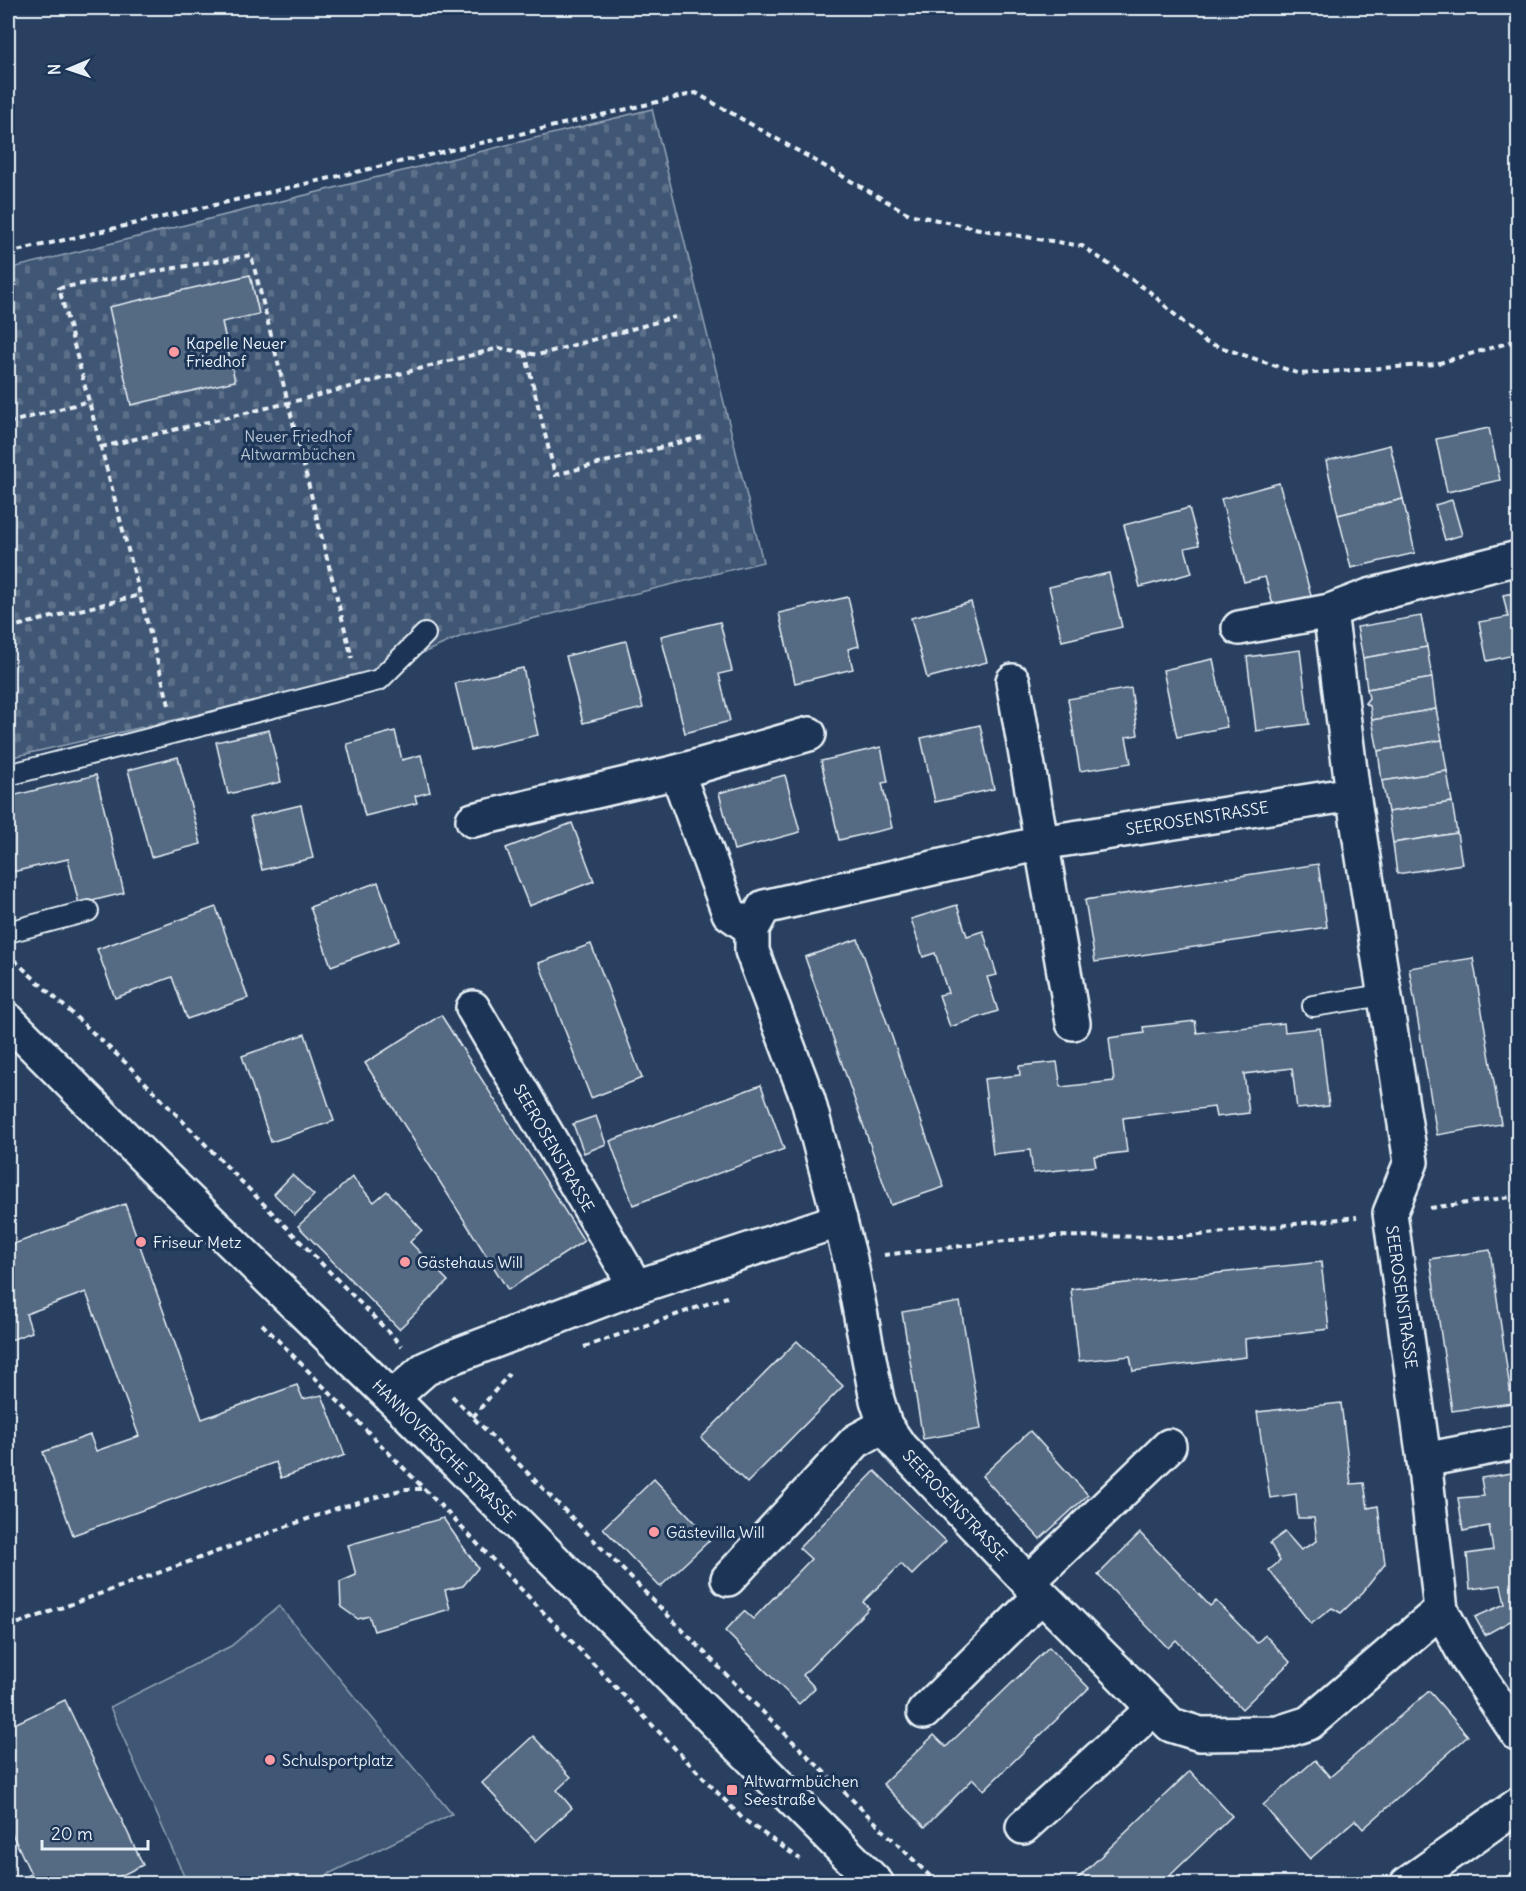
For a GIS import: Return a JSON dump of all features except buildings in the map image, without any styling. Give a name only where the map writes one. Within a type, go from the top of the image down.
[{"type":"street","points":[[1239,628],[1330,611],[1369,596],[1518,558]]},
{"type":"street","name":"SEEROSENSTRASSE","points":[[1330,611],[1353,794],[1411,1162],[1390,1213],[1424,1460],[1441,1610],[1466,1657],[1518,1734]]},
{"type":"street","points":[[1013,681],[1073,1023]]},
{"type":"street","points":[[473,820],[677,772],[809,734]]},
{"type":"street","points":[[677,772],[729,913],[752,929]]},
{"type":"street","name":"SEEROSENSTRASSE","points":[[1353,794],[1041,843],[764,907],[752,929],[752,951],[808,1100],[850,1259],[885,1425],[900,1447],[1153,1709],[1171,1725],[1200,1734],[1278,1733],[1309,1723],[1441,1610]]},
{"type":"street","name":"SEEROSENSTRASSE","points":[[473,1008],[636,1287]]},
{"type":"street","name":"HANNOVERSCHE STRASSE","points":[[8,1020],[145,1158],[392,1398],[877,1884]]},
{"type":"street","points":[[392,1398],[425,1369],[447,1359],[636,1287],[840,1220]]},
{"type":"street","points":[[728,1579],[856,1441],[885,1425]]},
{"type":"street","points":[[1424,1460],[1518,1442]]},
{"type":"street","points":[[924,1712],[1169,1446]]},
{"type":"street","points":[[1023,1827],[1153,1709]]},
{"type":"street","points":[[1407,1884],[1518,1805]]},
{"type":"lane","points":[[8,775],[379,680],[425,634]]},
{"type":"lane","points":[[8,932],[88,911]]},
{"type":"lane","points":[[1313,1006],[1383,995]]},
{"type":"path","points":[[8,253],[696,93],[909,214],[989,231],[1082,246],[1150,292],[1205,342],[1300,374],[1436,364],[1518,340]]},
{"type":"path","points":[[176,732],[59,288],[251,255],[358,685]]},
{"type":"path","points":[[101,447],[288,403],[499,348],[538,355],[675,317]]},
{"type":"path","points":[[525,352],[555,475],[701,437]]},
{"type":"path","points":[[8,423],[89,401]]},
{"type":"path","points":[[8,628],[140,595]]},
{"type":"path","points":[[8,952],[21,967],[127,1064],[766,1715],[938,1884]]},
{"type":"path","points":[[850,1259],[1048,1236],[1182,1237],[1518,1196]]},
{"type":"path","points":[[575,1350],[729,1296]]},
{"type":"path","points":[[473,1417],[509,1373]]},
{"type":"path","points":[[8,1627],[338,1508],[404,1490],[423,1488],[743,1819],[800,1860]]},
{"type":"green space","name":"Neuer Friedhof Altwarmbüchen","points":[[652,109],[763,562],[462,636],[374,674],[8,758],[8,269]]},
{"type":"green space","name":"Schulsportplatz","points":[[279,1606],[452,1814],[310,1883],[187,1883],[110,1707],[231,1646]]},
{"type":"place","name":"Kapelle Neuer Friedhof","points":[[174,352]]},
{"type":"place","name":"Friseur Metz","points":[[141,1242]]},
{"type":"place","name":"Gästehaus Will","points":[[405,1262]]},
{"type":"place","name":"Gästevilla Will","points":[[654,1532]]},
{"type":"place","name":"Schulsportplatz","points":[[270,1760]]},
{"type":"place","name":"Altwarmbüchen Seestraße","points":[[732,1790]]}]
